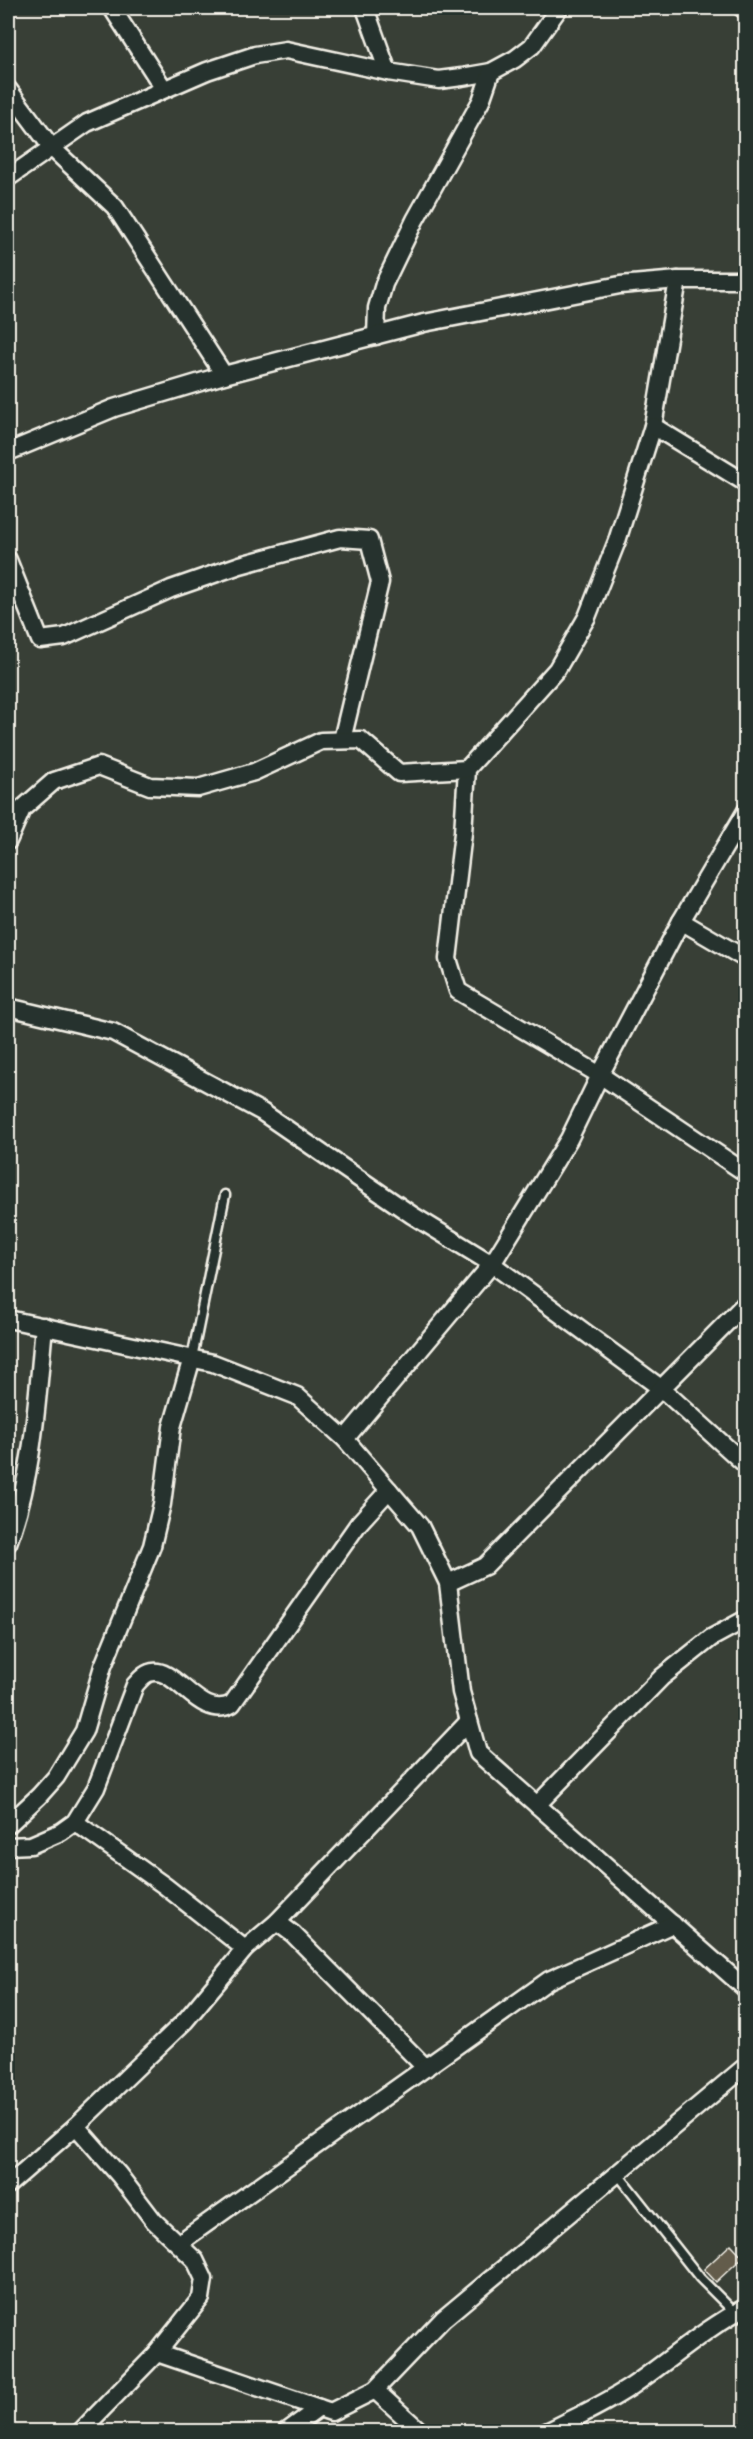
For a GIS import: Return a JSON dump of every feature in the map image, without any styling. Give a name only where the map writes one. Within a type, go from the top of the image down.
[{"type":"street","points":[[112,8],[164,89]]},
{"type":"street","points":[[365,8],[388,72]]},
{"type":"street","points":[[8,178],[87,123],[164,89],[255,55],[286,50],[388,72],[439,80],[491,72],[515,59],[532,46],[559,8]]},
{"type":"street","points":[[376,336],[377,308],[384,284],[415,220],[482,102],[491,72]]},
{"type":"street","points":[[8,89],[52,148],[115,207],[224,375]]},
{"type":"street","points":[[678,279],[653,426],[616,541],[587,617],[556,669],[510,724],[467,769],[463,834],[448,959],[458,991],[600,1075],[746,1173]]},
{"type":"street","points":[[8,452],[114,408],[224,375],[424,323],[620,285],[678,279],[746,280]]},
{"type":"street","points":[[653,426],[746,483]]},
{"type":"street","points":[[8,561],[40,640],[64,637],[171,589],[240,565],[340,538],[369,540],[380,582],[342,741]]},
{"type":"street","points":[[8,841],[22,810],[54,781],[99,766],[150,786],[198,788],[254,772],[321,741],[361,740],[399,773],[467,769]]},
{"type":"street","points":[[345,1439],[492,1264],[568,1139],[681,921],[746,811]]},
{"type":"street","points":[[681,921],[746,959]]},
{"type":"street","points":[[8,1007],[113,1032],[262,1112],[412,1215],[492,1264],[662,1389],[746,1465]]},
{"type":"street","points":[[448,1583],[485,1566],[746,1303]]},
{"type":"street","points":[[8,1319],[213,1363],[297,1396],[345,1439],[420,1526],[448,1583],[461,1692],[478,1754],[746,1989]]},
{"type":"street","points":[[8,1543],[11,1520],[33,1445],[44,1326]]},
{"type":"street","points":[[8,1825],[56,1777],[84,1731],[103,1666],[152,1546],[162,1504],[172,1427],[192,1358]]},
{"type":"street","points":[[8,1846],[31,1845],[61,1832],[75,1822],[96,1788],[135,1685],[146,1673],[155,1671],[167,1676],[211,1708],[232,1704],[359,1523],[389,1490]]},
{"type":"street","points":[[537,1805],[662,1677],[711,1638],[746,1619]]},
{"type":"street","points":[[8,2184],[76,2126],[185,2021],[245,1949],[277,1922],[469,1721]]},
{"type":"street","points":[[75,1822],[165,1886],[245,1949]]},
{"type":"street","points":[[277,1922],[293,1934],[426,2068]]},
{"type":"street","points":[[179,2243],[549,1980],[673,1924]]},
{"type":"street","points":[[157,2353],[331,2412],[375,2390],[443,2319],[746,2066]]},
{"type":"street","points":[[76,2126],[154,2221],[195,2260],[204,2279],[201,2298],[157,2353],[80,2432]]},
{"type":"street","points":[[546,2432],[631,2387],[708,2329],[740,2310]]},
{"type":"street","points":[[375,2390],[421,2432]]},
{"type":"street","points":[[286,2432],[319,2408]]},
{"type":"lane","points":[[192,1358],[225,1195]]},
{"type":"lane","points":[[617,2173],[700,2278],[740,2310]]},
{"type":"building","points":[[731,2244],[743,2257],[716,2282],[704,2269]]}]
